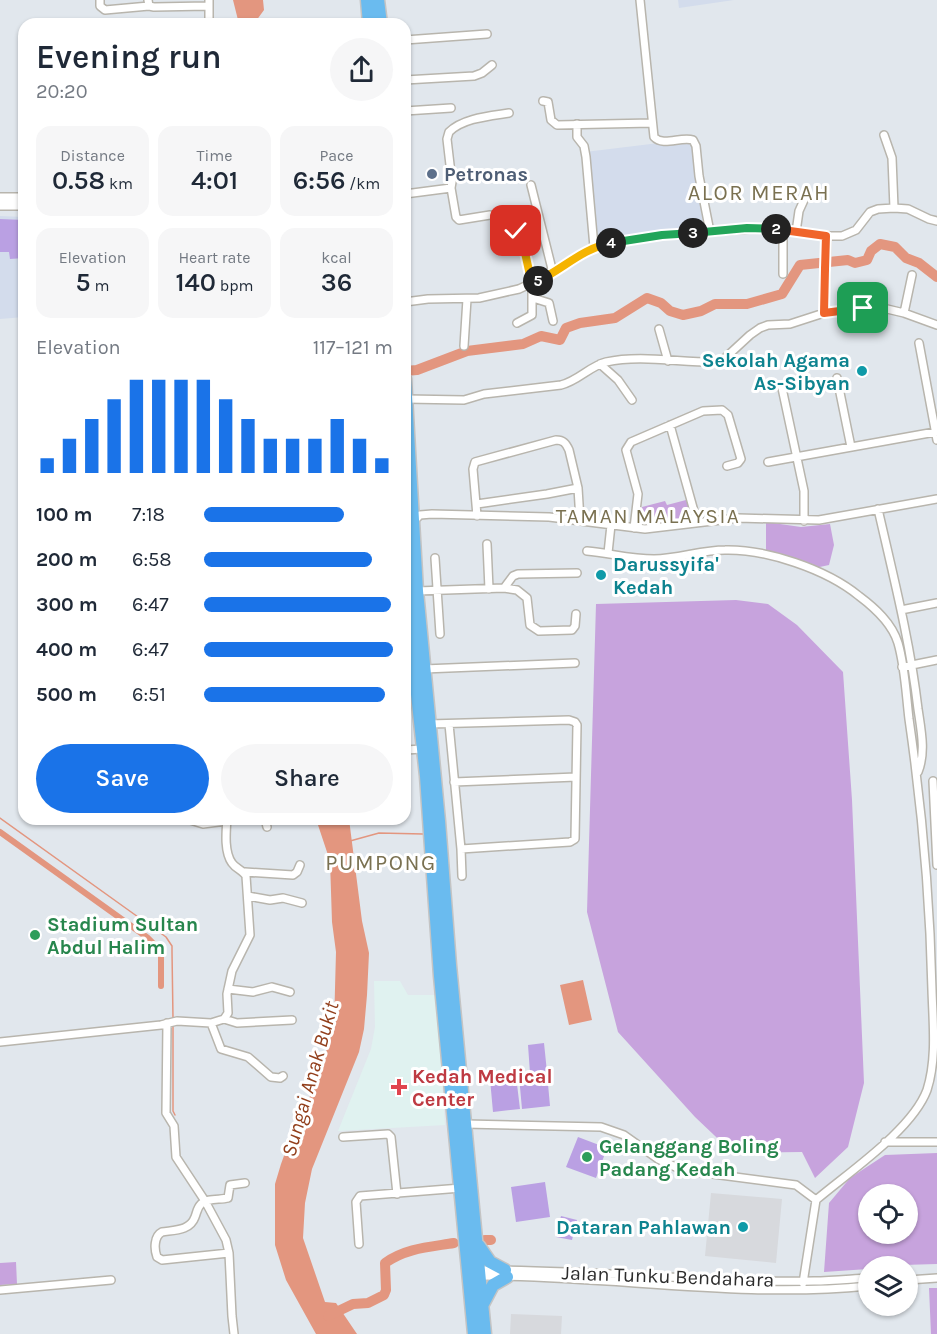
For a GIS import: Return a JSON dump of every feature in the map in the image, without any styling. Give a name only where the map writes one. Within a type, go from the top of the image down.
[{"type":"highway","points":[[367,0],[368,18]]},
{"type":"highway","points":[[378,0],[380,18]]},
{"type":"highway","points":[[411,473],[417,591],[448,960],[476,1239],[474,1334]]},
{"type":"highway","points":[[411,514],[414,518]]},
{"type":"highway","points":[[411,640],[430,822],[440,976],[461,1188],[474,1273],[483,1305],[485,1334]]},
{"type":"highway","points":[[438,944],[448,960]]},
{"type":"highway","points":[[440,976],[448,960]]},
{"type":"highway","points":[[476,1239],[490,1262],[506,1274],[493,1285],[483,1305]]},
{"type":"street","points":[[100,0],[100,6],[105,10],[149,3],[208,3],[209,18]]},
{"type":"street","points":[[640,0],[654,137],[658,141],[688,138],[695,142],[710,232]]},
{"type":"street","points":[[411,40],[487,34]]},
{"type":"street","points":[[411,80],[470,76],[482,73],[492,65]]},
{"type":"street","points":[[543,101],[548,102],[553,123],[557,125],[652,123]]},
{"type":"street","points":[[411,111],[451,108]]},
{"type":"street","points":[[490,215],[459,220],[456,217],[447,139],[449,132],[458,126],[481,118],[509,113]]},
{"type":"street","points":[[577,124],[577,137],[584,148],[586,157],[594,247]]},
{"type":"street","points":[[885,135],[892,158],[894,208]]},
{"type":"street","points":[[531,185],[553,273]]},
{"type":"street","points":[[411,193],[451,188]]},
{"type":"street","points":[[0,198],[18,198]]},
{"type":"street","points":[[796,232],[799,211],[804,200]]},
{"type":"street","points":[[0,205],[18,206]]},
{"type":"street","points":[[411,301],[488,296],[532,284],[594,247],[662,235],[747,228],[847,236],[856,230],[870,212],[894,208],[908,208],[937,221]]},
{"type":"street","points":[[783,230],[783,274]]},
{"type":"street","points":[[497,232],[516,231],[521,235],[532,284],[532,315],[517,323]]},
{"type":"street","points":[[824,313],[826,236]]},
{"type":"street","points":[[904,313],[912,276]]},
{"type":"street","points":[[532,298],[549,303],[553,321]]},
{"type":"street","points":[[464,346],[467,299]]},
{"type":"street","points":[[411,399],[464,400],[484,394],[561,385],[571,382],[600,364],[624,359],[721,361],[760,328],[768,325],[790,324],[824,313],[874,307],[904,313],[937,325]]},
{"type":"street","points":[[659,329],[668,361]]},
{"type":"street","points":[[920,343],[937,440]]},
{"type":"street","points":[[600,364],[618,380],[632,400]]},
{"type":"street","points":[[837,378],[851,447]]},
{"type":"street","points":[[782,388],[798,456],[805,500],[804,521]]},
{"type":"street","points":[[634,528],[638,494],[626,450],[631,442],[709,409],[717,409],[725,412],[741,459],[738,463],[727,466]]},
{"type":"street","points":[[670,425],[697,522]]},
{"type":"street","points":[[768,462],[935,432]]},
{"type":"street","points":[[477,516],[472,469],[475,462],[562,440],[567,444],[578,488],[580,520]]},
{"type":"street","points":[[477,504],[578,488]]},
{"type":"street","points":[[414,518],[420,515],[549,517],[656,529],[738,518],[819,520],[937,499]]},
{"type":"street","points":[[878,509],[913,665],[923,747],[922,763],[917,775]]},
{"type":"street","points":[[608,553],[611,525]]},
{"type":"street","points":[[487,544],[489,588]]},
{"type":"street","points":[[587,551],[656,559],[713,550],[745,551],[815,571],[857,594],[886,621],[898,643],[917,775],[934,938],[934,1065],[924,1097],[902,1128],[816,1200],[803,1290]]},
{"type":"street","points":[[435,558],[440,634]]},
{"type":"street","points":[[504,588],[513,576],[518,574],[577,573]]},
{"type":"street","points":[[417,591],[489,588],[517,590],[525,594],[527,598],[530,625],[535,630],[572,630],[575,626],[576,614]]},
{"type":"street","points":[[901,610],[937,603]]},
{"type":"street","points":[[902,667],[937,660]]},
{"type":"street","points":[[424,669],[575,663]]},
{"type":"street","points":[[429,724],[573,721],[577,725],[577,837],[574,840],[461,849]]},
{"type":"street","points":[[449,724],[462,876]]},
{"type":"street","points":[[411,750],[423,749]]},
{"type":"street","points":[[454,782],[576,777]]},
{"type":"street","points":[[918,784],[935,780],[937,865]]},
{"type":"street","points":[[226,825],[230,861],[244,872],[293,875],[300,865]]},
{"type":"street","points":[[224,1019],[228,1013],[228,989],[232,971],[250,935],[244,872]]},
{"type":"street","points":[[248,896],[270,900],[283,898],[302,903]]},
{"type":"street","points":[[228,989],[253,992],[272,987],[290,992]]},
{"type":"street","points":[[0,1042],[177,1021],[211,1023],[224,1019],[237,1023],[292,1020]]},
{"type":"street","points":[[167,1023],[166,1113],[174,1126],[176,1157],[205,1201],[226,1240],[229,1253],[234,1334]]},
{"type":"street","points":[[211,1023],[221,1049],[248,1057],[271,1077],[283,1076]]},
{"type":"street","points":[[465,1124],[601,1127],[624,1135],[658,1159],[682,1170],[796,1185],[816,1200]]},
{"type":"street","points":[[343,1137],[388,1134],[391,1137],[397,1194]]},
{"type":"street","points":[[885,1142],[937,1142]]},
{"type":"street","points":[[229,1253],[166,1260],[157,1257],[156,1239],[159,1233],[186,1227],[193,1221],[198,1208],[205,1201],[227,1199],[230,1185],[245,1183]]},
{"type":"street","points":[[359,1245],[356,1202],[360,1196],[461,1188]]},
{"type":"street","points":[[587,1271],[587,1280]]},
{"type":"street","name":"Jalan Tunku Bendahara","points":[[506,1274],[587,1271],[653,1276],[803,1281],[858,1278]]},
{"type":"street","name":"Jalan Tunku Bendahara","points":[[474,1273],[689,1287],[803,1290],[858,1287]]},
{"type":"street","points":[[918,1279],[937,1278]]},
{"type":"street","points":[[0,1290],[111,1280]]},
{"type":"shaded area","points":[[233,0],[263,0],[264,10],[258,18],[238,18]]},
{"type":"shaded area","points":[[678,0],[734,0],[679,8]]},
{"type":"shaded area","points":[[692,139],[704,231],[596,244],[585,152]]},
{"type":"shaded area","points":[[0,216],[18,217],[18,318],[0,319]]},
{"type":"shaded area","points":[[0,219],[18,220],[18,258],[10,259],[9,252],[0,252]]},
{"type":"shaded area","points":[[686,500],[692,514],[687,520],[640,524],[642,507],[665,501],[667,505]]},
{"type":"shaded area","points":[[766,522],[801,527],[830,524],[834,545],[829,565],[815,568],[766,554]]},
{"type":"shaded area","points":[[736,600],[768,604],[797,625],[843,672],[852,800],[864,1083],[848,1147],[815,1178],[802,1152],[733,1153],[695,1117],[618,1032],[587,912],[596,604]]},
{"type":"shaded area","name":"Sungai Anak Bukit","points":[[318,825],[350,825],[362,921],[369,953],[367,995],[359,1052],[312,1169],[305,1203],[303,1238],[325,1302],[336,1303],[357,1334],[316,1334],[286,1280],[275,1245],[275,1184],[297,1120],[316,1085],[334,1025],[336,952],[332,922],[330,861]]},
{"type":"shaded area","points":[[583,980],[592,1020],[569,1025],[560,985]]},
{"type":"shaded area","name":"Kedah Medical Center","points":[[374,981],[400,981],[408,995],[436,995],[445,1125],[338,1131],[371,1049],[375,1027]]},
{"type":"shaded area","points":[[544,1043],[547,1072],[530,1073],[528,1045]]},
{"type":"shaded area","points":[[547,1073],[550,1106],[522,1109],[519,1076]]},
{"type":"shaded area","points":[[516,1076],[520,1109],[493,1112],[490,1079]]},
{"type":"shaded area","name":"Gelanggang Boling Padang Kedah","points":[[578,1137],[607,1148],[596,1178],[566,1167]]},
{"type":"shaded area","points":[[937,1153],[937,1264],[918,1265],[918,1256],[858,1256],[858,1270],[824,1272],[829,1203],[850,1178],[885,1155]]},
{"type":"shaded area","points":[[545,1182],[550,1217],[516,1222],[511,1187]]},
{"type":"shaded area","name":"Dataran Pahlawan","points":[[711,1193],[782,1199],[776,1263],[705,1256]]},
{"type":"shaded area","points":[[561,1216],[577,1220],[572,1240],[556,1237]]},
{"type":"shaded area","points":[[16,1262],[17,1284],[0,1285],[0,1263]]},
{"type":"shaded area","points":[[929,1288],[937,1288],[937,1334],[931,1334]]},
{"type":"shaded area","points":[[511,1314],[562,1316],[561,1334],[510,1334]]},
{"type":"waterway","points":[[411,370],[467,351],[523,344],[541,336],[560,340],[566,328],[580,323],[615,318],[647,298],[661,303],[670,311],[683,315],[701,311],[715,304],[747,304],[782,294],[800,265],[848,260],[855,263],[867,260],[871,251],[880,244],[895,247],[906,258],[919,263],[937,277]]},
{"type":"waterway","points":[[0,818],[166,937],[172,946],[173,1018]]},
{"type":"waterway","points":[[0,832],[148,938],[161,951],[161,986]]},
{"type":"waterway","points":[[350,841],[379,833],[423,834]]},
{"type":"waterway","points":[[173,1026],[173,1111],[175,1115]]},
{"type":"waterway","points":[[485,1240],[491,1240]]},
{"type":"waterway","points":[[328,1316],[353,1304],[368,1303],[384,1295],[386,1290],[385,1263],[393,1258],[418,1249],[454,1243]]},
{"type":"place","name":"Petronas","points":[[432,174]]},
{"type":"place","name":"Sekolah Agama As-Sibyan","points":[[862,371]]},
{"type":"place","name":"Darussyifa' Kedah","points":[[601,575]]},
{"type":"place","name":"Stadium Sultan Abdul Halim","points":[[35,935]]},
{"type":"place","name":"Kedah Medical Center","points":[[399,1087]]},
{"type":"place","name":"Gelanggang Boling Padang Kedah","points":[[587,1157]]},
{"type":"place","name":"Dataran Pahlawan","points":[[743,1227]]},
{"type":"district","name":"ALOR MERAH","points":[[759,192]]},
{"type":"district","name":"TAMAN MALAYSIA","points":[[648,516]]},
{"type":"district","name":"PUMPONG","points":[[381,862]]},
{"type":"route","points":[[516,231],[521,235],[532,284],[597,245],[662,235],[747,228],[826,236],[824,313],[863,308]]}]
